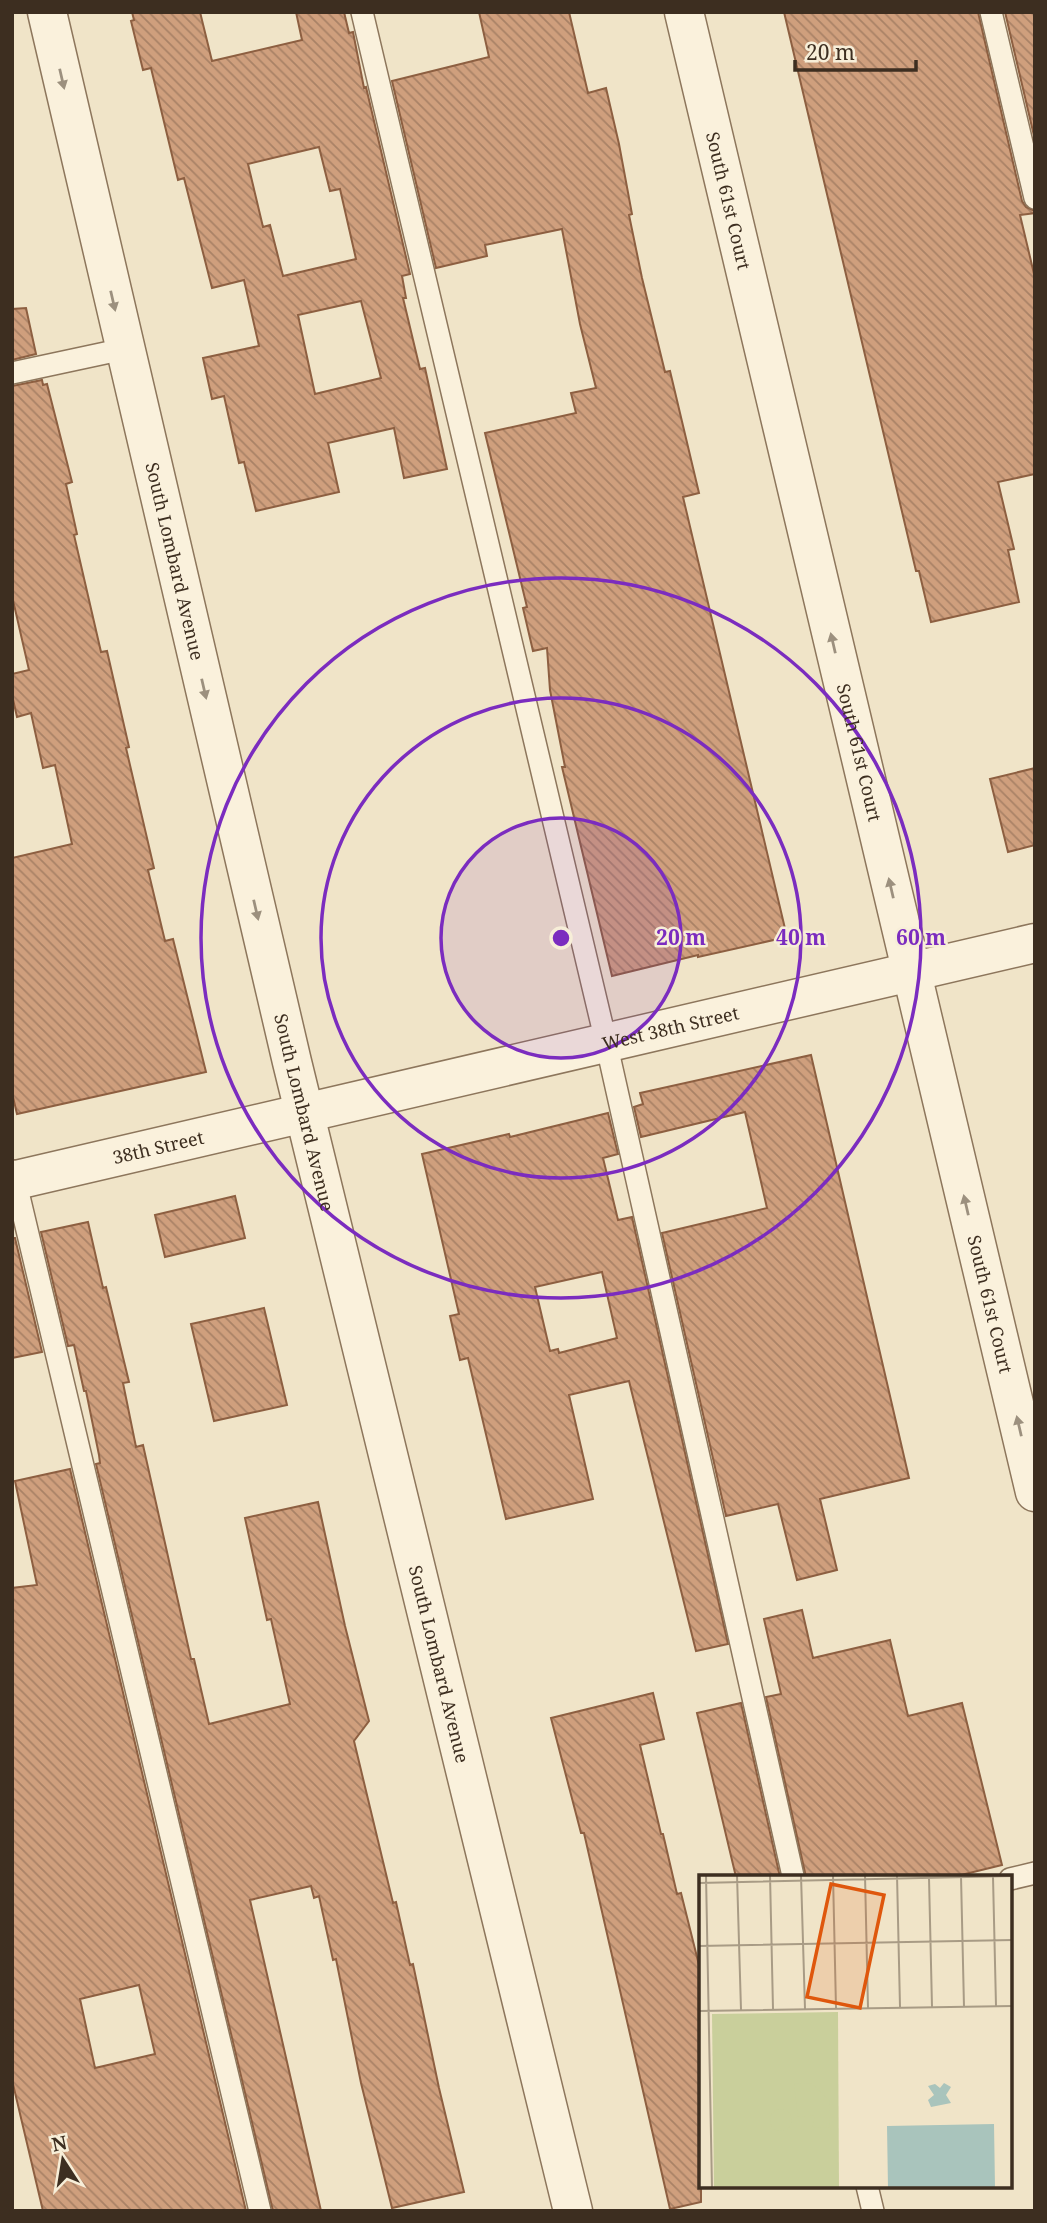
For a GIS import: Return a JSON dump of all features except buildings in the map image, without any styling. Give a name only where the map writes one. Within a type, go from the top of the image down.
[{"type":"street","name":"South Lombard Avenue","points":[[47,12],[304,1112],[573,2211]]},
{"type":"street","name":"South 61st Court","points":[[684,12],[1035,1492]]},
{"type":"street","name":"West 38th Street","points":[[304,1112],[1035,943]]},
{"type":"street","name":"38th Street","points":[[13,1176],[304,1112]]},
{"type":"lane","points":[[362,12],[606,1042],[793,1875]]},
{"type":"lane","points":[[991,12],[1035,198]]},
{"type":"lane","points":[[12,373],[124,349]]},
{"type":"lane","points":[[13,1176],[260,2211]]},
{"type":"lane","points":[[1012,1879],[1035,1873]]},
{"type":"lane","points":[[867,2188],[873,2211]]}]
